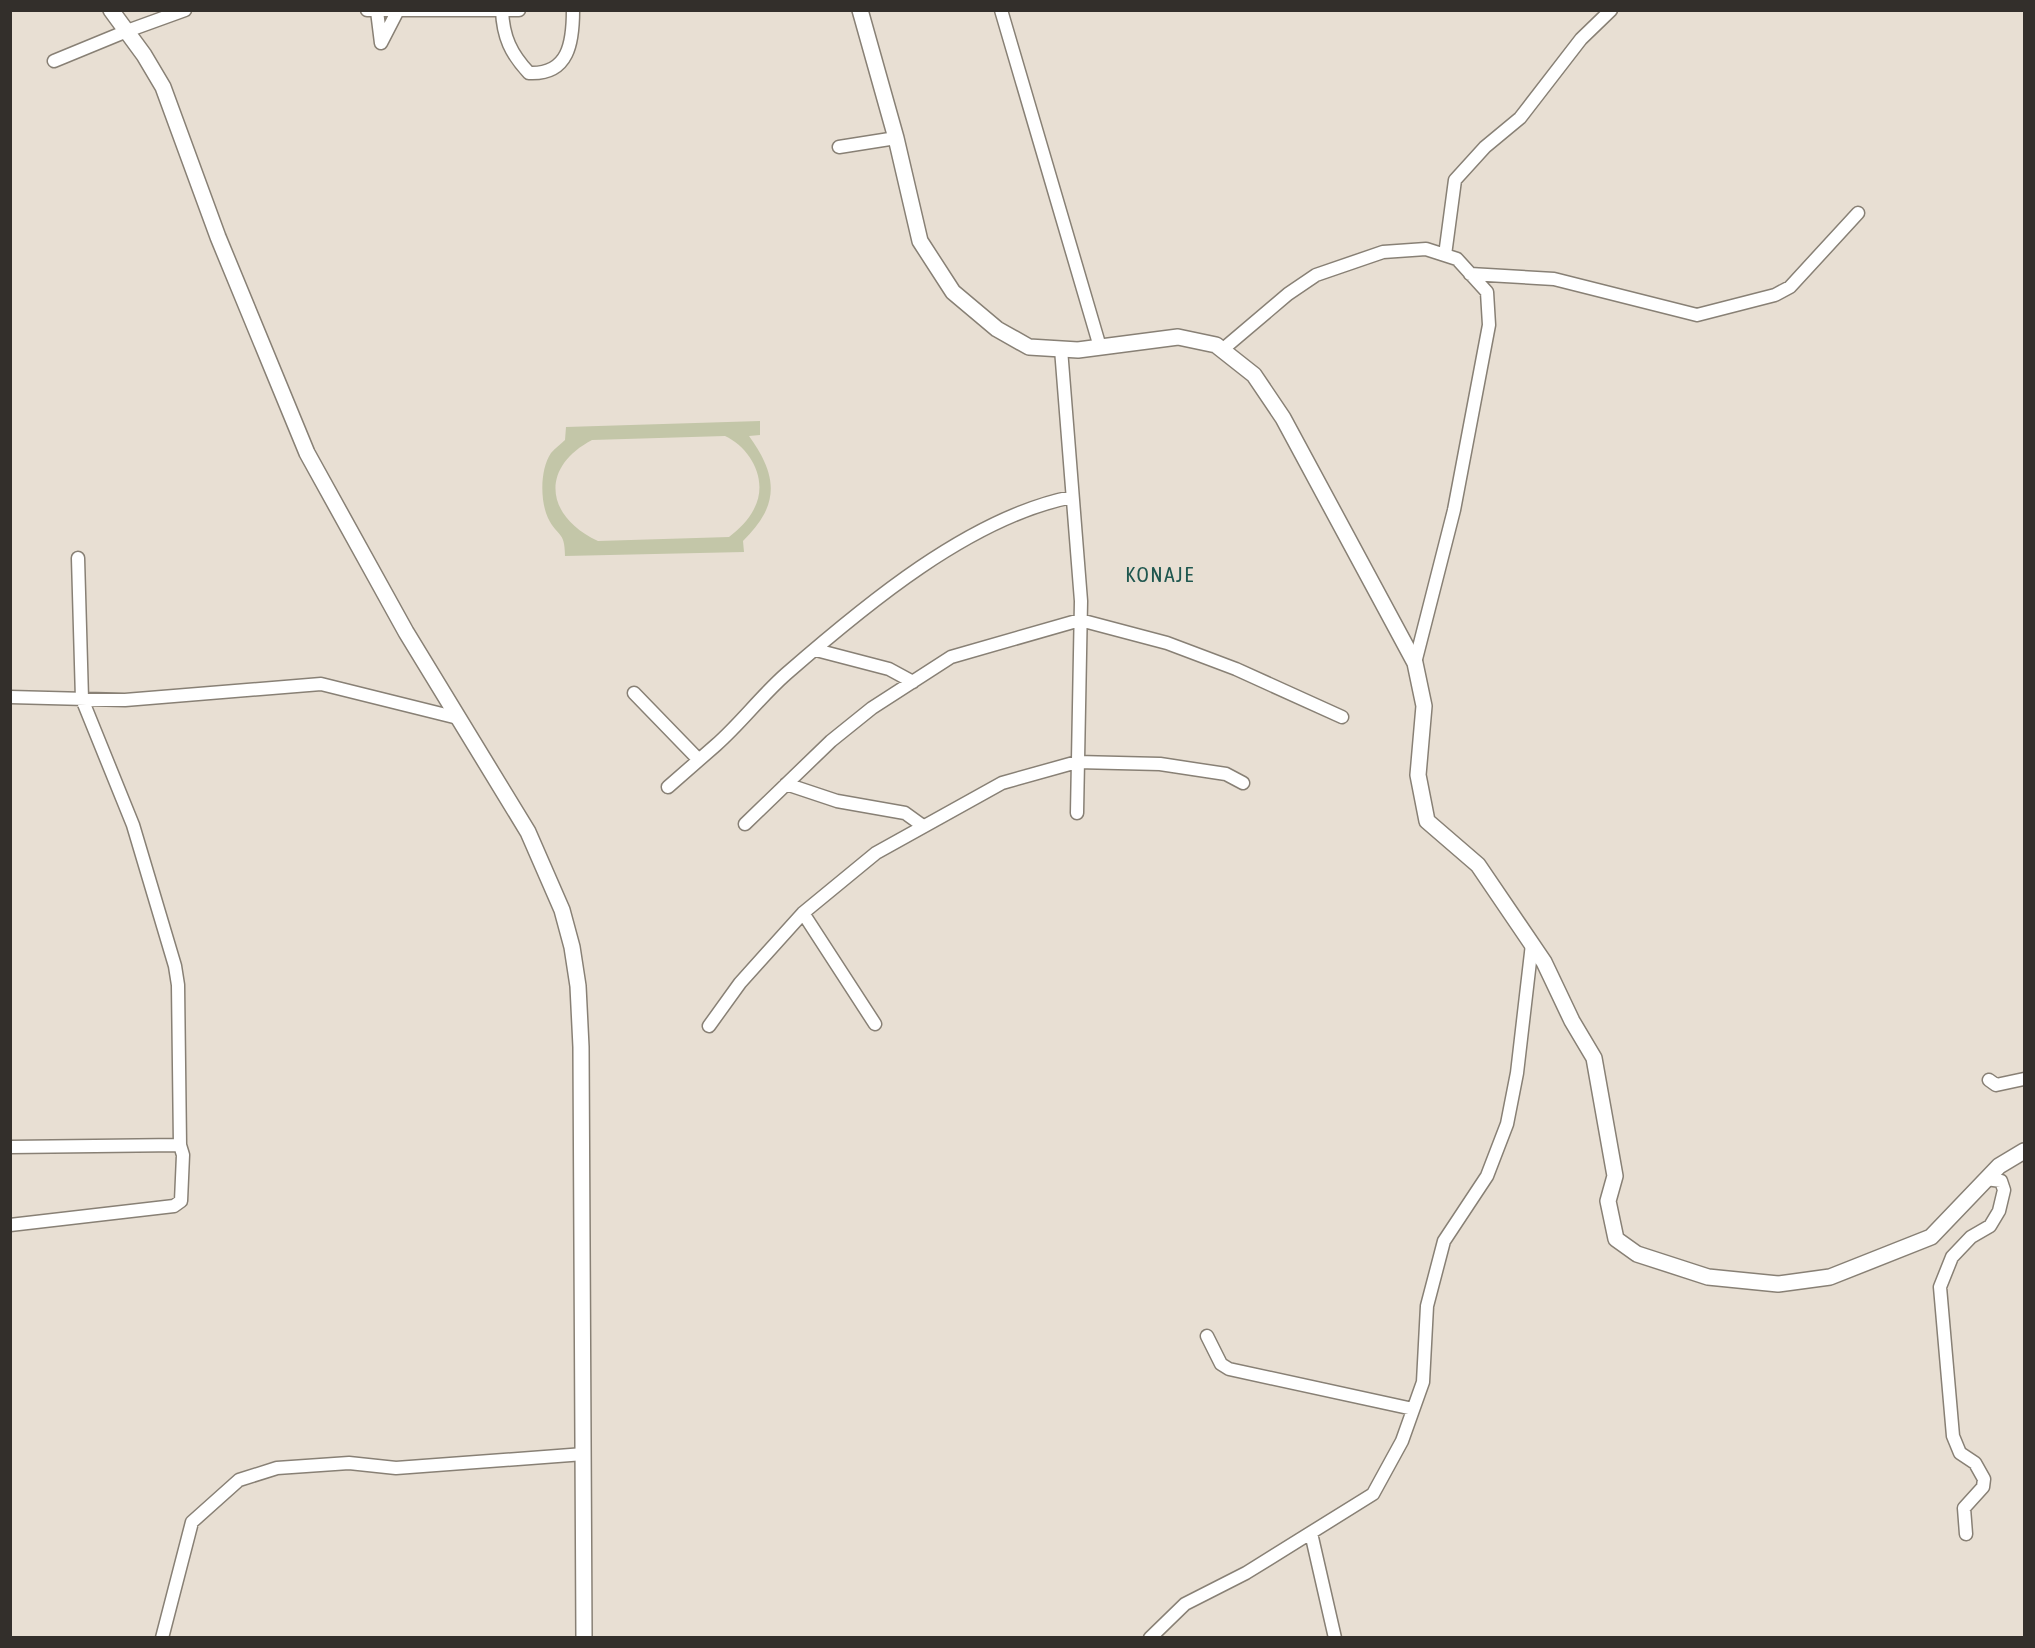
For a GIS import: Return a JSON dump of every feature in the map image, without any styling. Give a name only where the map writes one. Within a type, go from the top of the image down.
[{"type":"main road","points":[[860,10],[896,138],[920,241],[953,292],[997,329],[1029,347],[1061,349],[1100,347],[1178,337],[1216,345],[1254,375],[1283,418],[1415,663],[1424,706],[1418,775],[1427,821],[1478,865],[1544,962],[1572,1022],[1594,1058],[1615,1176],[1608,1201],[1616,1239],[1637,1254],[1708,1277],[1778,1284],[1830,1277],[1931,1237],[1999,1166],[2025,1152]]},
{"type":"main road","points":[[113,11],[163,87],[218,237],[307,453],[458,718],[528,832],[562,910],[572,947],[578,986],[581,1047],[584,1638]]},
{"type":"street","points":[[54,61],[185,10]]},
{"type":"street","points":[[367,10],[397,12],[519,10]]},
{"type":"street","points":[[502,11],[502,30],[510,48],[529,73],[539,74],[551,72],[567,52],[573,31],[573,10]]},
{"type":"street","points":[[1001,10],[1100,347]]},
{"type":"street","points":[[1445,255],[1455,180],[1485,147],[1520,118],[1581,39],[1611,10]]},
{"type":"street","points":[[377,11],[381,43],[397,12]]},
{"type":"street","points":[[838,147],[896,138]]},
{"type":"street","points":[[1470,274],[1554,279],[1697,315],[1775,295],[1790,287],[1858,213]]},
{"type":"street","points":[[1222,350],[1288,294],[1316,275],[1383,252],[1426,249],[1456,259],[1487,292],[1489,325],[1454,510],[1415,663]]},
{"type":"street","points":[[1061,349],[1080,620],[1077,813]]},
{"type":"street","points":[[668,787],[716,745],[785,675],[874,603],[960,541],[1040,503],[1072,497]]},
{"type":"street","points":[[10,1226],[174,1206],[181,1201],[183,1155],[180,1145],[178,985],[175,966],[133,825],[82,699],[78,558]]},
{"type":"street","points":[[745,824],[839,734],[872,708],[951,657],[1080,620],[1186,651],[1236,669],[1342,717]]},
{"type":"street","points":[[816,650],[889,669],[913,682]]},
{"type":"street","points":[[10,697],[125,700],[321,684],[458,718]]},
{"type":"street","points":[[634,693],[698,759]]},
{"type":"street","points":[[709,1026],[740,982],[803,913],[876,853],[1002,783],[1077,762],[1160,764],[1226,774],[1243,783]]},
{"type":"street","points":[[786,784],[837,801],[905,813],[923,826]]},
{"type":"street","points":[[803,913],[875,1024]]},
{"type":"street","points":[[1150,1638],[1185,1604],[1246,1573],[1373,1494],[1402,1441],[1423,1382],[1427,1306],[1444,1241],[1487,1176],[1507,1124],[1517,1073],[1532,944]]},
{"type":"street","points":[[1989,1080],[1996,1085],[2025,1078]]},
{"type":"street","points":[[10,1147],[180,1145]]},
{"type":"street","points":[[1966,1534],[1964,1508],[1983,1488],[1984,1479],[1975,1463],[1960,1453],[1953,1436],[1940,1287],[1952,1257],[1971,1237],[1989,1226],[1999,1211],[2004,1190],[2001,1181],[1986,1179]]},
{"type":"street","points":[[1207,1336],[1221,1364],[1229,1368],[1413,1409]]},
{"type":"street","points":[[162,1638],[192,1522],[239,1480],[277,1468],[349,1463],[396,1468],[584,1454]]},
{"type":"street","points":[[1311,1533],[1335,1638]]},
{"type":"green space","points":[[760,421],[760,435],[749,436],[766,464],[771,490],[764,515],[743,541],[744,552],[565,556],[564,542],[545,511],[542,485],[547,460],[565,440],[566,427]],"holes":[[[725,436],[734,441],[750,457],[755,467],[759,487],[758,498],[752,513],[729,537],[598,541],[581,531],[568,519],[559,506],[556,492],[557,478],[563,464],[575,451],[592,440]]]},
{"type":"district","name":"KONAJE","points":[[1160,575]]}]
